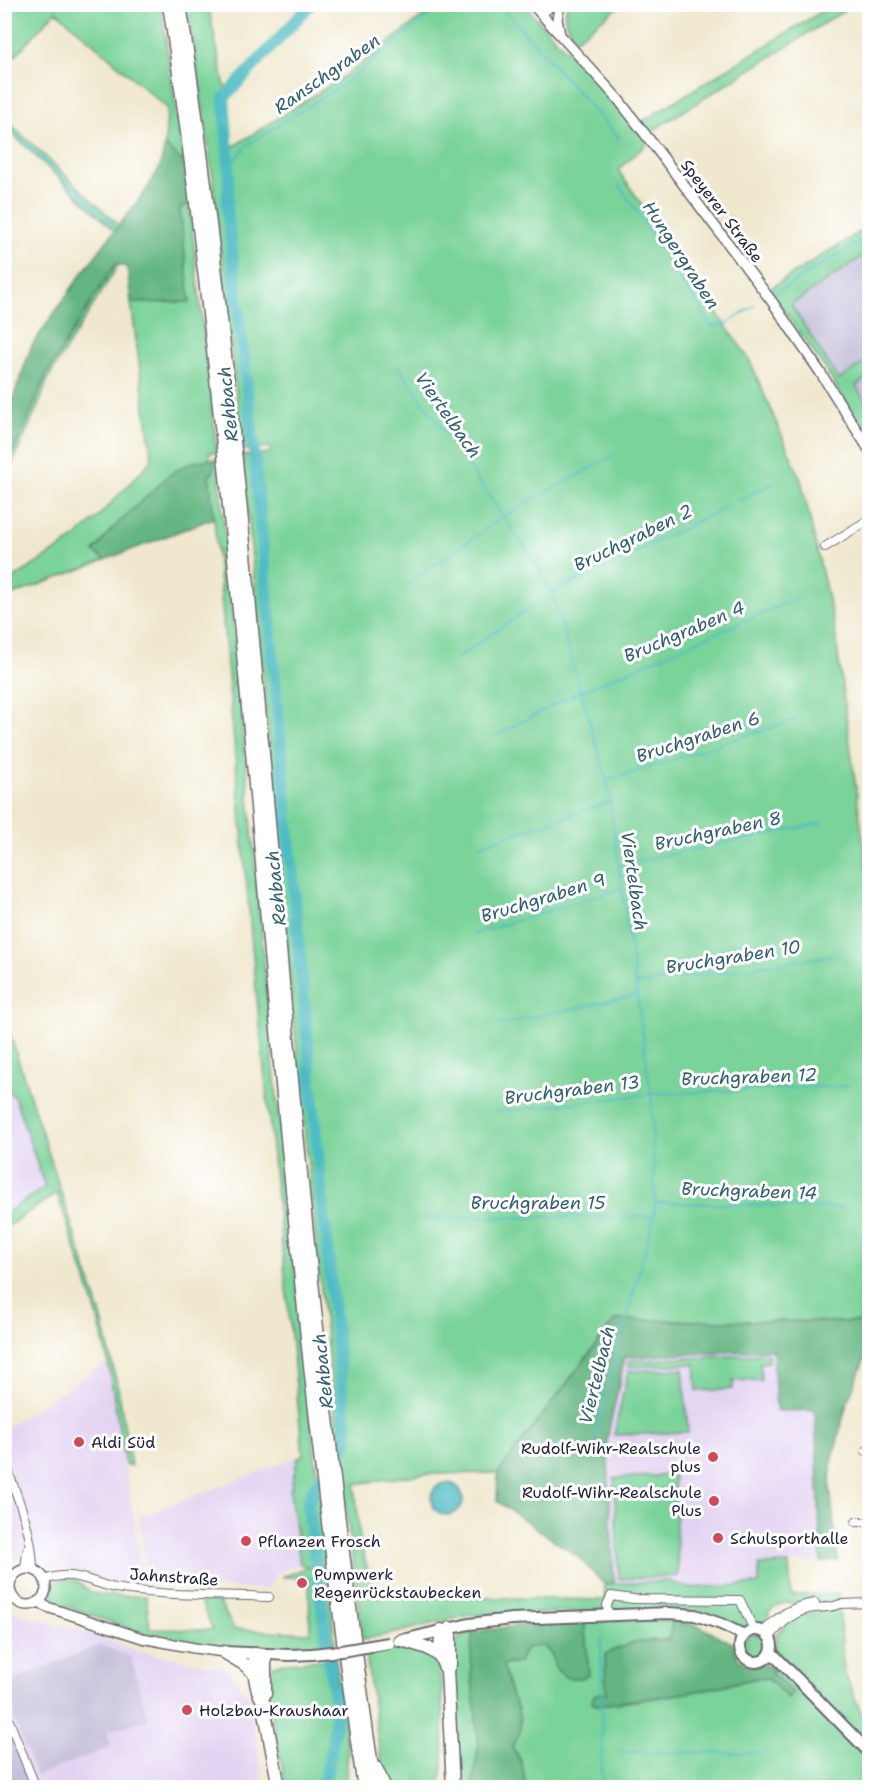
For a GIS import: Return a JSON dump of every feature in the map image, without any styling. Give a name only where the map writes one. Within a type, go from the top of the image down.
[{"type":"highway","points":[[169,4],[213,342],[281,1074],[321,1468],[335,1586],[364,1788]]},
{"type":"highway","points":[[180,4],[211,231],[235,447],[287,1024],[332,1455],[375,1788]]},
{"type":"highway","points":[[445,1629],[441,1657],[447,1670]]},
{"type":"highway","points":[[445,1629],[450,1664],[447,1670],[453,1788]]},
{"type":"highway","points":[[402,1640],[428,1648],[441,1657]]},
{"type":"highway","points":[[224,1652],[254,1673]]},
{"type":"highway","points":[[260,1654],[254,1673],[259,1695],[263,1701],[279,1788]]},
{"type":"highway","points":[[260,1654],[265,1694],[263,1701]]},
{"type":"highway","points":[[369,1747],[385,1788]]},
{"type":"highway","points":[[353,1788],[354,1767],[359,1756]]},
{"type":"highway","points":[[445,1788],[451,1771]]},
{"type":"main road","points":[[224,1652],[312,1654],[340,1652],[445,1629],[512,1619],[608,1614],[695,1615],[720,1624],[742,1639]]},
{"type":"main road","points":[[763,1633],[772,1647],[768,1655],[756,1662],[747,1659],[741,1652],[742,1639],[763,1633]]},
{"type":"main road","points":[[768,1655],[870,1754]]},
{"type":"street","name":"Speyerer Straße","points":[[532,4],[618,99],[773,303],[870,451]]},
{"type":"street","points":[[541,14],[553,4]]},
{"type":"street","points":[[560,4],[557,19],[560,35]]},
{"type":"street","points":[[825,547],[870,519]]},
{"type":"street","points":[[4,1460],[27,1525],[32,1555],[29,1570]]},
{"type":"street","points":[[856,1522],[870,1522]]},
{"type":"street","points":[[29,1570],[42,1575],[44,1580],[46,1589],[34,1604],[24,1604],[8,1594],[8,1583],[16,1574],[29,1570]]},
{"type":"street","name":"Jahnstraße","points":[[44,1580],[69,1575],[112,1587],[147,1592],[269,1597]]},
{"type":"street","points":[[608,1614],[607,1605],[611,1596],[633,1599],[740,1600],[763,1633],[808,1609],[840,1604],[870,1603]]},
{"type":"street","points":[[41,1598],[47,1607],[118,1631],[142,1638],[224,1652]]},
{"type":"street","points":[[4,1708],[36,1788]]},
{"type":"shaded area","points":[[869,239],[869,428],[791,304]]},
{"type":"shaded area","points":[[4,1032],[57,1193],[5,1228],[4,1228]]},
{"type":"shaded area","name":"Rudolf-Wihr-Realschule Plus","points":[[773,1350],[815,1410],[821,1562],[759,1565],[759,1584],[687,1588],[669,1581],[614,1583],[607,1439],[625,1357]]},
{"type":"shaded area","points":[[108,1362],[145,1587],[106,1582],[84,1570],[51,1568],[41,1560],[31,1557],[13,1561],[5,1570],[5,1428]]},
{"type":"shaded area","name":"Pflanzen Frosch","points":[[298,1457],[290,1492],[300,1564],[275,1574],[268,1589],[149,1585],[139,1517]]},
{"type":"shaded area","points":[[5,1609],[138,1651],[228,1669],[248,1697],[265,1787],[5,1788]]},
{"type":"shaded area","points":[[99,1645],[131,1657],[148,1720],[107,1731],[111,1747],[36,1776],[5,1695],[5,1683]]},
{"type":"shaded area","points":[[5,1717],[32,1787],[5,1787]]},
{"type":"green space","points":[[439,4],[524,5],[603,87],[648,143],[618,170],[749,359],[801,480],[834,625],[869,885],[869,1322],[615,1320],[498,1473],[424,1474],[355,1484],[360,1540],[374,1595],[605,1600],[604,1584],[669,1581],[687,1588],[759,1584],[759,1565],[789,1564],[791,1595],[838,1594],[839,1600],[781,1604],[768,1613],[771,1621],[766,1625],[742,1630],[710,1618],[605,1611],[469,1615],[363,1639],[311,1196],[243,456],[270,453],[270,447],[242,450],[213,179],[188,5],[208,5],[227,97],[231,148],[346,75]]},
{"type":"green space","points":[[568,4],[621,5],[576,39],[565,18]]},
{"type":"green space","points":[[4,5],[161,5],[184,163],[165,145],[167,108],[56,11],[5,67]]},
{"type":"green space","points":[[832,5],[853,5],[649,133],[641,122]]},
{"type":"green space","points":[[4,118],[119,225],[115,231],[5,127]]},
{"type":"green space","points":[[165,145],[184,163],[189,203],[180,209],[190,302],[131,303],[127,267],[115,264],[45,376],[5,470],[5,421],[32,345],[83,272],[147,189],[160,167]]},
{"type":"green space","points":[[189,203],[217,452],[209,453],[210,459],[182,467],[167,477],[94,551],[105,560],[5,598],[5,582],[71,541],[97,518],[152,460],[131,303],[190,302],[180,209]]},
{"type":"green space","points":[[869,226],[869,252],[791,305],[839,380],[869,359],[869,376],[856,386],[869,409],[869,439],[824,367],[769,289]]},
{"type":"green space","points":[[115,264],[119,264],[48,378],[5,480],[5,470],[45,376]]},
{"type":"green space","points":[[214,459],[218,459],[275,1080],[335,1644],[305,1647],[305,1649],[206,1646],[154,1638],[58,1603],[52,1592],[53,1584],[67,1578],[77,1581],[96,1594],[146,1596],[150,1629],[213,1630],[199,1598],[217,1598],[234,1629],[310,1633],[309,1578],[282,1577],[308,1567],[300,1564],[290,1492],[298,1457],[303,1455],[256,990],[209,475],[213,473]]},
{"type":"green space","points":[[214,459],[213,473],[209,475],[214,518],[105,560],[94,552],[109,532],[167,477],[197,461]]},
{"type":"green space","points":[[5,1019],[101,1315],[119,1393],[131,1466],[125,1464],[108,1362],[97,1315],[57,1193],[5,1228],[5,1214],[45,1187],[15,1098],[5,1086]]},
{"type":"green space","points":[[615,1320],[869,1322],[869,1348],[847,1403],[831,1465],[830,1488],[838,1561],[821,1562],[815,1410],[776,1411],[773,1350],[625,1357],[607,1439],[614,1583],[604,1584],[578,1557],[497,1501],[498,1473]]},
{"type":"green space","points":[[768,1354],[768,1362],[760,1363],[761,1380],[733,1381],[733,1389],[697,1391],[695,1364],[628,1367],[628,1361]]},
{"type":"green space","points":[[683,1369],[688,1432],[614,1435],[628,1371]]},
{"type":"green space","points":[[674,1475],[678,1576],[619,1579],[614,1478]]},
{"type":"green space","points":[[839,1608],[844,1671],[869,1732],[869,1750],[774,1649],[776,1634],[797,1615]]},
{"type":"green space","points":[[584,1620],[672,1621],[670,1639],[634,1642],[605,1654],[606,1693],[592,1701],[596,1705],[637,1701],[758,1678],[768,1679],[774,1669],[805,1696],[869,1760],[869,1787],[526,1787],[522,1763],[512,1746],[520,1722],[518,1709],[502,1665],[518,1663],[526,1648],[543,1645],[552,1655],[555,1668],[567,1678],[581,1678],[589,1675]]},
{"type":"green space","points":[[584,1620],[589,1675],[581,1678],[567,1678],[555,1668],[552,1655],[543,1645],[526,1648],[518,1663],[503,1665],[512,1697],[518,1709],[520,1733],[512,1747],[522,1763],[526,1787],[472,1787],[479,1745],[471,1670],[472,1632],[535,1623]]},
{"type":"green space","points":[[672,1621],[699,1626],[734,1644],[739,1660],[751,1667],[763,1664],[774,1669],[771,1673],[793,1693],[788,1698],[768,1679],[758,1678],[687,1693],[596,1705],[592,1701],[595,1694],[606,1693],[605,1654],[634,1642],[670,1639]]},
{"type":"green space","points":[[472,1632],[471,1670],[479,1745],[472,1787],[458,1787],[454,1654],[459,1638]]},
{"type":"green space","points":[[756,1634],[764,1638],[768,1646],[764,1654],[756,1658],[748,1654],[744,1646],[748,1638]]},
{"type":"green space","points":[[403,1649],[422,1652],[430,1656],[439,1671],[443,1734],[442,1774],[438,1787],[390,1788],[381,1761],[366,1654]]},
{"type":"green space","points":[[336,1659],[348,1752],[345,1787],[286,1787],[266,1685],[268,1673],[274,1665]]},
{"type":"water","points":[[447,1483],[458,1488],[463,1499],[458,1510],[447,1515],[436,1510],[431,1499],[436,1488]]},
{"type":"waterway","name":"Rehbach","points":[[311,4],[224,98],[229,167],[227,208],[255,461],[321,1189],[347,1438],[339,1456],[315,1487],[308,1506],[336,1711],[332,1750],[322,1788]]},
{"type":"waterway","name":"Ranschgraben","points":[[229,167],[248,144],[345,83],[443,4]]},
{"type":"waterway","name":"Hungergraben","points":[[499,4],[620,139]]},
{"type":"waterway","points":[[4,123],[114,225]]},
{"type":"waterway","name":"Hungergraben","points":[[620,186],[712,327],[727,324],[755,305]]},
{"type":"waterway","name":"Hungergraben","points":[[774,294],[870,235]]},
{"type":"waterway","name":"Viertelbach","points":[[398,366],[534,560],[552,593],[607,781],[651,1094],[655,1202],[654,1216],[593,1445]]},
{"type":"waterway","name":"Viertelbach","points":[[406,586],[504,516],[612,456]]},
{"type":"waterway","name":"Bruchgraben 2","points":[[738,501],[772,484]]},
{"type":"waterway","name":"Bruchgraben 2","points":[[552,593],[726,507]]},
{"type":"waterway","name":"Bruchgraben 4","points":[[497,735],[579,692],[800,597]]},
{"type":"waterway","points":[[457,658],[534,605]]},
{"type":"waterway","name":"Bruchgraben 6","points":[[607,781],[797,719]]},
{"type":"waterway","points":[[480,845],[610,802]]},
{"type":"waterway","name":"Bruchgraben 8","points":[[620,865],[822,823]]},
{"type":"waterway","name":"Bruchgraben 9","points":[[473,934],[622,888]]},
{"type":"waterway","name":"Bruchgraben 10","points":[[636,985],[834,955]]},
{"type":"waterway","points":[[497,1025],[637,995]]},
{"type":"waterway","name":"Bruchgraben 12","points":[[495,1112],[651,1094],[848,1086]]},
{"type":"waterway","name":"Bruchgraben 14","points":[[656,1202],[842,1208]]},
{"type":"waterway","name":"Bruchgraben 15","points":[[423,1218],[654,1216]]},
{"type":"waterway","name":"Viertelbach","points":[[601,1638],[602,1788]]},
{"type":"waterway","points":[[619,1752],[759,1753]]},
{"type":"place","name":"Aldi Süd","points":[[79,1442]]},
{"type":"place","name":"Rudolf-Wihr-Realschule plus","points":[[713,1457]]},
{"type":"place","name":"Rudolf-Wihr-Realschule Plus","points":[[714,1501]]},
{"type":"place","name":"Schulsporthalle","points":[[718,1538]]},
{"type":"place","name":"Pflanzen Frosch","points":[[246,1541]]},
{"type":"place","name":"Pumpwerk Regenrückstaubecken","points":[[302,1583]]},
{"type":"place","name":"Holzbau-Kraushaar","points":[[187,1710]]},
{"type":"water label","name":"Bruchgraben 13","points":[[572,1090]]}]
